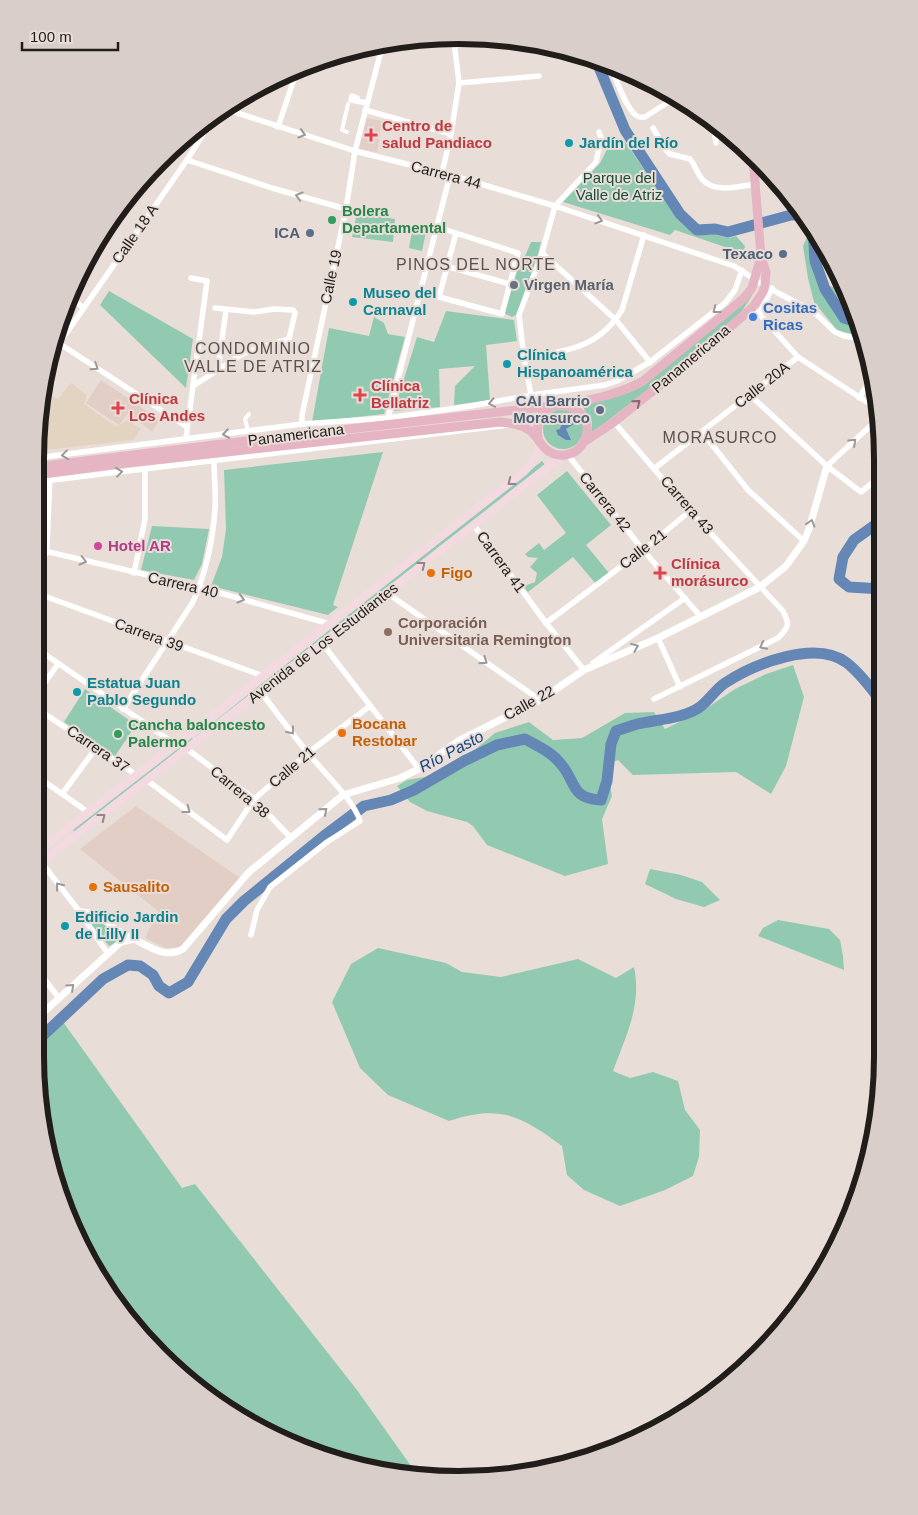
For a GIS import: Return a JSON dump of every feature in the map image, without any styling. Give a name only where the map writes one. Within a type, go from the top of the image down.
[{"type":"main road","name":"Panamericana","points":[[584,443],[614,422],[705,349],[753,307],[769,287],[762,256],[755,167]]},
{"type":"main road","name":"Panamericana","points":[[44,466],[268,433],[472,410],[559,405],[612,395],[643,381],[694,333],[743,300],[752,288],[762,256]]},
{"type":"main road","points":[[44,467],[118,464],[338,442],[500,422],[515,424],[529,430],[548,450],[555,454],[565,455],[574,452],[584,443],[587,428],[582,415],[577,410],[559,405],[542,414],[537,429],[540,441]]},
{"type":"main road","name":"Avenida de Los Estudiantes","points":[[44,847],[525,471],[531,464],[540,441]]},
{"type":"main road","name":"Avenida de Los Estudiantes","points":[[44,861],[148,781],[207,732],[473,524],[565,455]]},
{"type":"main road","points":[[200,724],[207,725],[209,729],[207,732]]},
{"type":"main road","points":[[72,825],[69,833],[70,836],[76,837]]},
{"type":"street","points":[[442,173],[452,134],[459,83],[454,44]]},
{"type":"street","name":"Calle 19","points":[[302,424],[304,406],[346,209],[355,151],[380,52]]},
{"type":"street","points":[[615,74],[626,102],[636,115],[640,117],[645,116],[669,100]]},
{"type":"street","points":[[459,83],[539,76]]},
{"type":"street","points":[[278,127],[294,78]]},
{"type":"street","points":[[357,98],[352,96],[351,100],[367,103]]},
{"type":"street","points":[[347,132],[342,130],[348,104]]},
{"type":"street","points":[[365,110],[452,134]]},
{"type":"street","name":"Carrera 44","points":[[232,111],[355,151],[450,175],[555,206]]},
{"type":"street","points":[[653,128],[670,154],[690,159],[702,180],[712,186],[718,188],[756,184]]},
{"type":"street","name":"Calle 18 A","points":[[64,332],[84,308],[205,130]]},
{"type":"street","points":[[531,395],[519,315],[542,253],[555,206],[596,162],[601,138],[600,132]]},
{"type":"street","points":[[714,132],[716,142]]},
{"type":"street","points":[[187,160],[272,188],[346,209]]},
{"type":"street","points":[[388,418],[450,175]]},
{"type":"street","points":[[555,206],[644,234],[734,266],[814,312],[835,332],[856,338]]},
{"type":"street","points":[[437,227],[456,233],[518,253],[502,314],[439,297],[456,233]]},
{"type":"street","points":[[524,358],[563,352],[592,342],[616,320],[622,310],[644,234]]},
{"type":"street","points":[[542,253],[616,320],[650,362]]},
{"type":"street","points":[[446,266],[510,284]]},
{"type":"street","points":[[44,465],[186,438],[248,431],[268,433],[302,424],[472,410],[531,395],[605,385],[617,381],[650,362],[694,333],[725,303],[735,290],[742,270]]},
{"type":"street","points":[[186,438],[207,281],[191,278]]},
{"type":"street","points":[[759,315],[769,287]]},
{"type":"street","points":[[75,301],[84,308]]},
{"type":"street","points":[[753,307],[798,358],[871,405]]},
{"type":"street","points":[[193,386],[241,355],[290,339],[295,313],[293,310],[274,309],[254,312],[215,308]]},
{"type":"street","points":[[218,369],[226,310]]},
{"type":"street","points":[[60,345],[187,427]]},
{"type":"street","name":"Calle 20A","points":[[655,468],[798,358]]},
{"type":"street","points":[[859,398],[867,385]]},
{"type":"street","points":[[750,395],[827,466],[861,492],[874,481]]},
{"type":"street","points":[[248,431],[246,419],[249,414]]},
{"type":"street","name":"Carrera 43","points":[[614,422],[690,510],[783,612],[788,624],[787,629],[778,638],[680,687]]},
{"type":"street","points":[[827,466],[872,424]]},
{"type":"street","points":[[702,432],[748,490],[804,541]]},
{"type":"street","points":[[44,481],[214,461],[338,442]]},
{"type":"street","name":"Carrera 42","points":[[565,455],[701,617]]},
{"type":"street","points":[[123,709],[193,602],[199,587],[208,561],[213,532],[216,506],[214,461]]},
{"type":"street","name":"Calle 22","points":[[134,939],[166,953],[178,952],[184,949],[244,877],[346,798],[419,769],[458,741],[540,700],[584,670],[658,638],[760,587],[786,566],[804,541],[827,466]]},
{"type":"street","points":[[134,573],[145,519],[145,469]]},
{"type":"street","points":[[44,555],[46,552],[49,480]]},
{"type":"street","name":"Calle 21","points":[[546,623],[643,550],[690,510]]},
{"type":"street","name":"Carrera 41","points":[[473,524],[546,623],[584,670]]},
{"type":"street","name":"Carrera 40","points":[[46,552],[199,587],[330,624]]},
{"type":"street","points":[[387,593],[540,700]]},
{"type":"street","name":"Carrera 39","points":[[44,596],[263,676]]},
{"type":"street","points":[[584,670],[685,598]]},
{"type":"street","points":[[654,699],[680,687],[658,638]]},
{"type":"street","points":[[322,643],[419,769]]},
{"type":"street","points":[[44,654],[175,744]]},
{"type":"street","points":[[44,684],[58,664]]},
{"type":"street","points":[[251,935],[256,910],[270,887],[327,842],[360,821],[358,812],[260,692]]},
{"type":"street","name":"Calle 21","points":[[148,781],[227,840],[254,800],[308,753],[370,706]]},
{"type":"street","name":"Carrera 37","points":[[44,713],[135,774]]},
{"type":"street","points":[[62,794],[96,748]]},
{"type":"street","name":"Carrera 38","points":[[186,749],[254,800],[289,841]]},
{"type":"street","points":[[44,781],[88,812]]},
{"type":"street","points":[[44,872],[79,911],[108,954]]},
{"type":"street","points":[[79,911],[88,912],[134,939]]},
{"type":"street","points":[[44,1012],[121,942],[134,939]]},
{"type":"street","points":[[44,979],[59,998]]},
{"type":"shaded area","name":"Centro de salud Pandiaco","points":[[366,118],[382,121],[377,152],[359,149]]},
{"type":"shaded area","name":"Clínica Los Andes","points":[[101,380],[160,420],[152,431],[127,414],[119,425],[86,403]]},
{"type":"shaded area","points":[[71,383],[87,395],[84,404],[116,427],[128,420],[141,429],[133,440],[44,450],[49,394],[58,399]]},
{"type":"shaded area","points":[[136,806],[240,878],[183,947],[166,948],[145,938],[158,911],[80,849]]},
{"type":"green space","name":"Parque del Valle de Atriz","points":[[612,140],[624,140],[677,218],[695,235],[716,235],[729,238],[736,236],[745,246],[742,258],[734,255],[731,249],[675,230],[670,235],[563,202],[600,163]]},
{"type":"green space","points":[[357,213],[395,219],[393,242],[352,237]]},
{"type":"green space","points":[[413,225],[427,227],[422,251],[409,248]]},
{"type":"green space","points":[[808,235],[822,257],[824,274],[829,286],[837,287],[843,300],[855,335],[837,330],[814,302],[803,246]]},
{"type":"green space","points":[[531,242],[541,242],[518,314],[512,317],[504,313],[522,256],[525,256]]},
{"type":"green space","points":[[109,291],[193,339],[186,388],[100,305]]},
{"type":"green space","points":[[753,294],[742,311],[710,341],[592,433],[592,422],[581,404],[620,395],[642,386]]},
{"type":"green space","points":[[446,311],[514,320],[517,341],[486,345],[490,400],[454,405],[455,386],[475,366],[439,369],[440,407],[394,411],[417,337],[434,342]]},
{"type":"green space","points":[[374,317],[384,323],[388,334],[405,337],[384,414],[312,422],[329,328],[369,336]]},
{"type":"green space","points":[[563,409],[577,415],[583,429],[577,443],[563,449],[549,443],[543,429],[549,415]]},
{"type":"green space","points":[[383,452],[333,605],[338,607],[328,615],[211,586],[222,557],[226,529],[224,470]]},
{"type":"green space","points":[[542,461],[546,466],[199,742],[195,737]]},
{"type":"green space","points":[[567,471],[611,525],[586,545],[609,573],[596,584],[573,557],[528,592],[521,584],[527,585],[535,582],[537,573],[530,567],[538,558],[528,557],[525,554],[539,543],[544,550],[566,533],[537,495]]},
{"type":"green space","points":[[152,526],[209,529],[202,564],[194,580],[141,570]]},
{"type":"green space","points":[[793,665],[804,697],[786,766],[771,794],[736,772],[633,775],[618,760],[606,765],[612,796],[602,819],[608,864],[565,876],[487,845],[473,826],[467,822],[427,811],[410,802],[397,786],[407,780],[436,775],[472,752],[495,733],[529,722],[553,740],[582,738],[625,713],[654,712],[665,729],[704,710],[735,689],[766,674]]},
{"type":"green space","points":[[85,689],[136,725],[115,756],[64,722]]},
{"type":"green space","points":[[192,738],[197,743],[77,835],[73,830]]},
{"type":"green space","points":[[650,869],[681,875],[702,882],[720,900],[704,907],[676,899],[645,884]]},
{"type":"green space","points":[[92,916],[125,938],[109,946],[88,920]]},
{"type":"green space","points":[[778,920],[829,929],[840,940],[844,970],[758,936],[763,928]]},
{"type":"green space","points":[[378,948],[446,963],[462,972],[501,977],[578,959],[616,978],[634,967],[636,994],[634,1007],[613,1071],[630,1078],[653,1072],[678,1081],[685,1110],[700,1130],[699,1157],[693,1176],[665,1190],[620,1206],[584,1190],[567,1175],[562,1146],[522,1120],[496,1114],[482,1114],[449,1121],[388,1095],[360,1068],[332,1002],[351,964]]},
{"type":"green space","points":[[61,1019],[182,1188],[195,1184],[357,1390],[413,1469],[378,1463],[326,1449],[300,1440],[251,1416],[185,1368],[147,1330],[99,1264],[75,1215],[58,1163],[47,1110],[44,1035]]},
{"type":"water","points":[[560,413],[572,417],[577,422],[566,429],[571,440],[566,440],[558,435],[556,430],[560,429],[562,423]]},
{"type":"waterway","name":"Río Pasto","points":[[600,69],[625,130],[680,214],[697,230],[715,229],[728,232],[795,215]]},
{"type":"waterway","name":"Río Pasto","points":[[814,243],[815,261],[825,289],[844,318],[850,320]]},
{"type":"waterway","name":"Río Pasto","points":[[874,526],[854,540],[843,557],[839,579],[849,587],[874,589]]},
{"type":"waterway","name":"Río Pasto","points":[[44,1035],[103,979],[128,965],[140,966],[153,975],[159,986],[169,993],[188,982],[226,919],[244,901],[324,836],[364,806],[391,800],[414,790],[464,761],[497,745],[525,739],[544,749],[565,770],[578,792],[591,799],[601,800],[607,781],[611,744],[616,731],[642,723],[676,717],[693,711],[700,707],[725,683],[752,668],[785,657],[819,653],[834,656],[847,663],[874,692]]},
{"type":"place","name":"Centro de salud Pandiaco","points":[[371,135]]},
{"type":"place","name":"Jardín del Río","points":[[569,143]]},
{"type":"place","name":"Bolera Departamental","points":[[332,220]]},
{"type":"place","name":"ICA","points":[[310,233]]},
{"type":"place","name":"Texaco","points":[[783,254]]},
{"type":"place","name":"Virgen María","points":[[514,285]]},
{"type":"place","name":"Museo del Carnaval","points":[[353,302]]},
{"type":"place","name":"Cositas Ricas","points":[[753,317]]},
{"type":"place","name":"Clínica Hispanoamérica","points":[[507,364]]},
{"type":"place","name":"Clínica Bellatriz","points":[[360,395]]},
{"type":"place","name":"Clínica Los Andes","points":[[118,408]]},
{"type":"place","name":"CAI Barrio Morasurco","points":[[600,410]]},
{"type":"place","name":"Hotel AR","points":[[98,546]]},
{"type":"place","name":"Figo","points":[[431,573]]},
{"type":"place","name":"Clínica morásurco","points":[[660,573]]},
{"type":"place","name":"Corporación Universitaria Remington","points":[[388,632]]},
{"type":"place","name":"Estatua Juan Pablo Segundo","points":[[77,692]]},
{"type":"place","name":"Bocana Restobar","points":[[342,733]]},
{"type":"place","name":"Cancha baloncesto Palermo","points":[[118,734]]},
{"type":"place","name":"Sausalito","points":[[93,887]]},
{"type":"place","name":"Edificio Jardin de Lilly II","points":[[65,926]]},
{"type":"district","name":"PINOS DEL NORTE","points":[[476,264]]},
{"type":"district","name":"CONDOMINIO VALLE DE ATRIZ","points":[[253,357]]},
{"type":"district","name":"MORASURCO","points":[[720,437]]}]
